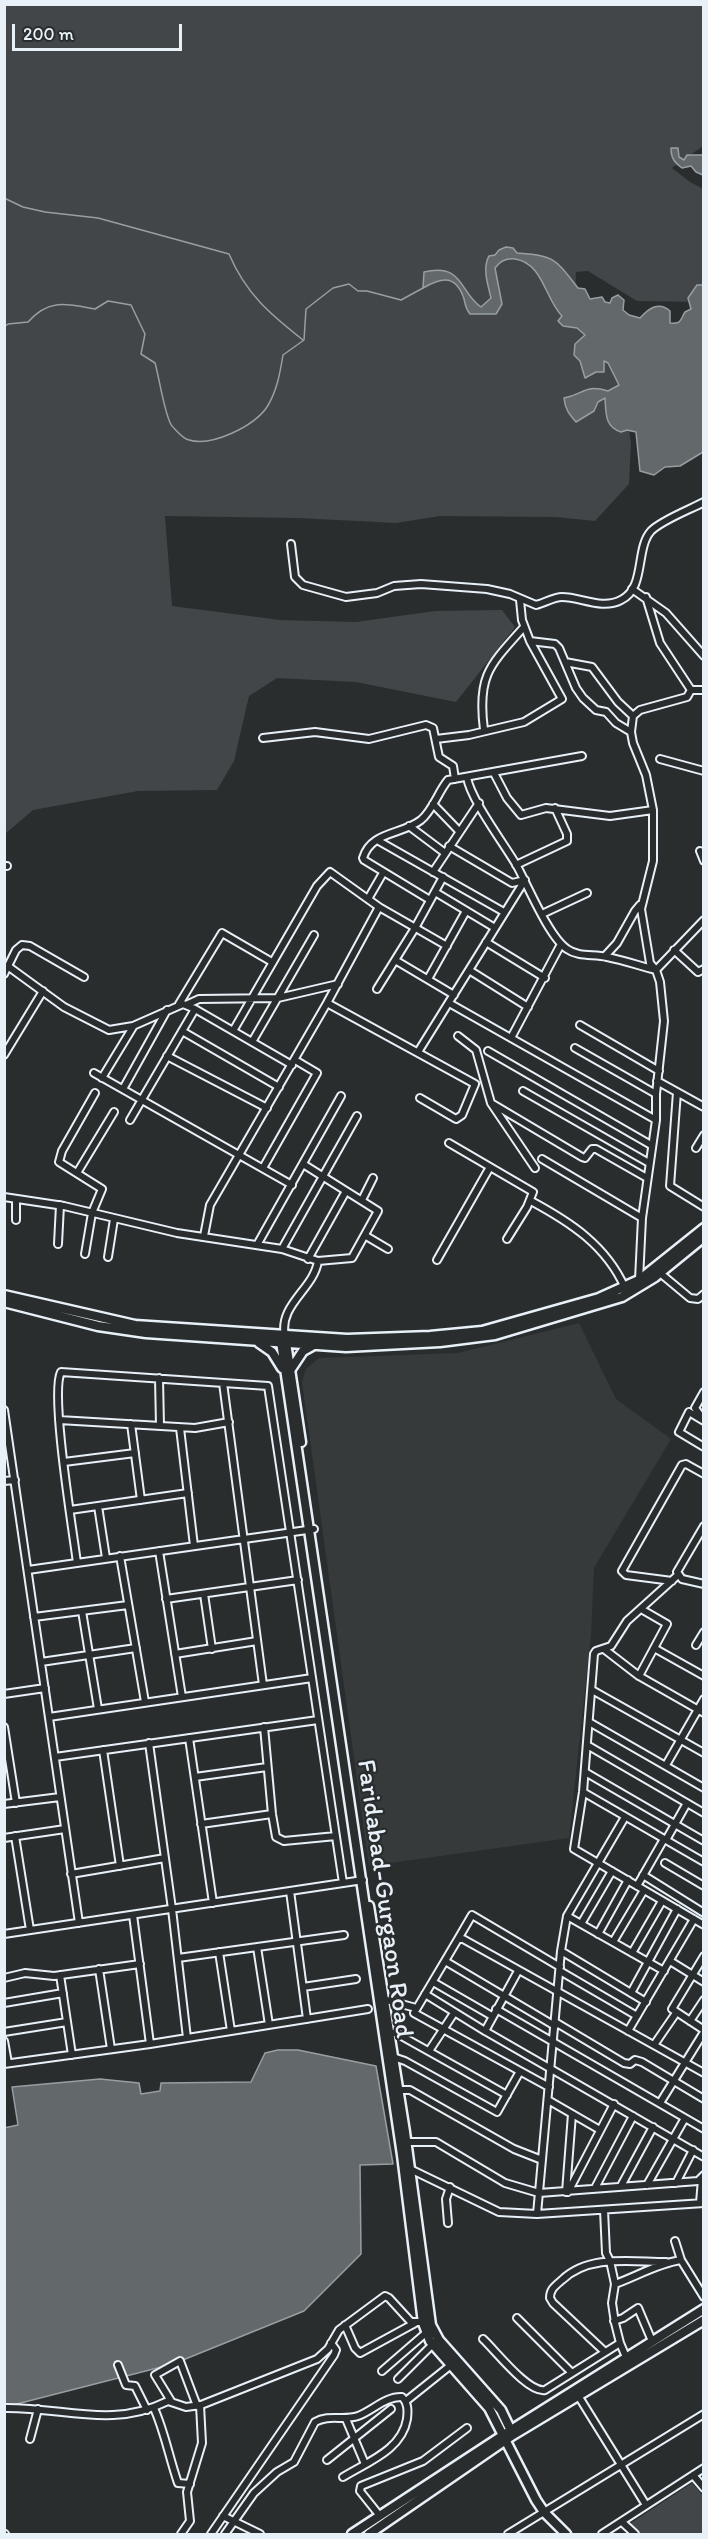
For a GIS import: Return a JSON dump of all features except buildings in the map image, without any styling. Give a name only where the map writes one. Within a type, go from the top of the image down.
[{"type":"main road","points":[[4,1302],[107,1327],[258,1342],[430,1336],[482,1331],[625,1291],[704,1227]]},
{"type":"main road","points":[[4,1295],[135,1325],[315,1345],[346,1347],[440,1342],[495,1335],[543,1322],[625,1291],[660,1273],[704,1237]]},
{"type":"main road","name":"Faridabad-Gurgaon Road","points":[[284,1340],[382,2004],[424,2325],[433,2344],[489,2408],[508,2435]]},
{"type":"main road","points":[[258,1342],[272,1352],[288,1372],[303,1350],[315,1345]]},
{"type":"main road","name":"Faridabad-Gurgaon Road","points":[[382,2004],[389,2033],[410,2169],[424,2325],[501,2410],[508,2435]]},
{"type":"main road","points":[[352,2535],[704,2309]]},
{"type":"main road","points":[[369,2535],[508,2435],[579,2397],[704,2320]]},
{"type":"main road","points":[[508,2435],[544,2512],[566,2535]]},
{"type":"street","points":[[291,544],[295,577],[303,585],[346,597],[376,593],[394,586],[421,584],[510,594],[536,605],[560,597],[604,603],[621,600],[632,589],[639,568],[643,544],[653,529],[704,502]]},
{"type":"street","points":[[632,589],[666,613],[704,656]]},
{"type":"street","points":[[646,597],[660,643],[691,690]]},
{"type":"street","points":[[436,739],[469,735],[525,722],[562,699],[524,627],[520,600]]},
{"type":"street","points":[[484,730],[481,705],[483,683],[493,661],[524,627]]},
{"type":"street","points":[[530,641],[555,644],[583,698],[596,710],[606,712],[616,723],[631,732]]},
{"type":"street","points":[[565,662],[592,667],[618,702],[633,716]]},
{"type":"street","points":[[691,690],[704,690]]},
{"type":"street","points":[[605,956],[612,950],[640,905],[653,861],[653,810],[646,775],[631,732],[633,716],[640,710],[687,697],[691,690]]},
{"type":"street","points":[[262,738],[315,732],[369,739],[426,725],[433,728],[439,757],[453,766],[455,778]]},
{"type":"street","points":[[430,900],[383,873],[363,858],[367,846],[420,821],[448,780],[582,756]]},
{"type":"street","points":[[660,759],[704,771]]},
{"type":"street","points":[[494,773],[503,792],[519,815],[555,808],[594,816],[653,810]]},
{"type":"street","points":[[467,777],[542,914],[561,944],[568,950],[583,955],[605,956],[656,970]]},
{"type":"street","points":[[433,872],[479,802]]},
{"type":"street","points":[[433,804],[459,830]]},
{"type":"street","points":[[516,865],[567,841],[567,834],[555,808]]},
{"type":"street","points":[[409,826],[445,853]]},
{"type":"street","points":[[377,840],[504,912]]},
{"type":"street","points":[[449,846],[512,883],[525,880]]},
{"type":"street","points":[[700,851],[704,861]]},
{"type":"street","points":[[233,1031],[317,886],[330,872],[379,907],[447,946]]},
{"type":"street","points":[[368,899],[383,873]]},
{"type":"street","points":[[377,990],[415,928],[442,877]]},
{"type":"street","points":[[418,1052],[525,880]]},
{"type":"street","points":[[435,892],[495,928]]},
{"type":"street","points":[[542,914],[587,893]]},
{"type":"street","points":[[639,1280],[642,1218],[656,1120],[657,1081],[664,1021],[660,982],[656,970],[650,963],[640,905]]},
{"type":"street","points":[[204,1236],[210,1205],[338,984],[379,907]]},
{"type":"street","points":[[428,980],[466,911]]},
{"type":"street","points":[[656,970],[704,920]]},
{"type":"street","points":[[182,1004],[222,933],[272,962]]},
{"type":"street","points":[[252,1042],[314,935]]},
{"type":"street","points":[[486,942],[545,978]]},
{"type":"street","points":[[511,1038],[545,978],[561,944]]},
{"type":"street","points":[[4,974],[16,950],[22,945],[30,946],[84,977]]},
{"type":"street","points":[[674,950],[698,972],[704,969]]},
{"type":"street","points":[[395,960],[454,995]]},
{"type":"street","points":[[9,967],[64,1007],[109,1030],[133,1026],[182,1004],[199,999],[278,998],[338,984]]},
{"type":"street","points":[[469,970],[528,1007]]},
{"type":"street","points":[[4,1055],[43,991]]},
{"type":"street","points":[[327,1003],[475,1084],[462,1115],[456,1119],[420,1098]]},
{"type":"street","points":[[449,1003],[656,1120]]},
{"type":"street","points":[[182,1004],[293,1063],[317,1073],[263,1168]]},
{"type":"street","points":[[130,1120],[195,1009]]},
{"type":"street","points":[[123,1089],[168,1010]]},
{"type":"street","points":[[580,1025],[659,1071]]},
{"type":"street","points":[[102,1078],[133,1026]]},
{"type":"street","points":[[182,1031],[279,1087]]},
{"type":"street","points":[[458,1036],[469,1043],[479,1057],[491,1103],[535,1168]]},
{"type":"street","points":[[575,1048],[656,1094]]},
{"type":"street","points":[[488,1051],[651,1145]]},
{"type":"street","points":[[167,1056],[267,1108]]},
{"type":"street","points":[[94,1073],[292,1185]]},
{"type":"street","points":[[657,1081],[704,1107]]},
{"type":"street","points":[[523,1091],[649,1163]]},
{"type":"street","points":[[677,1092],[670,1185],[704,1207]]},
{"type":"street","points":[[85,1254],[92,1213],[102,1189],[61,1165],[59,1158],[95,1093]]},
{"type":"street","points":[[257,1245],[341,1095]]},
{"type":"street","points":[[491,1103],[582,1157],[585,1158],[592,1149],[596,1149],[647,1178]]},
{"type":"street","points":[[77,1173],[114,1112]]},
{"type":"street","points":[[282,1249],[357,1116]]},
{"type":"street","points":[[696,1148],[704,1135]]},
{"type":"street","points":[[449,1143],[533,1192],[531,1200],[507,1239]]},
{"type":"street","points":[[542,1159],[642,1218]]},
{"type":"street","points":[[4,1197],[60,1205],[177,1233],[282,1249],[318,1261],[352,1258],[378,1211],[303,1164]]},
{"type":"street","points":[[437,1260],[490,1167]]},
{"type":"street","points":[[362,1200],[373,1178]]},
{"type":"street","points":[[308,1259],[346,1191]]},
{"type":"street","points":[[16,1199],[16,1220]]},
{"type":"street","points":[[531,1200],[591,1240],[609,1261],[625,1291]]},
{"type":"street","points":[[58,1244],[60,1205]]},
{"type":"street","points":[[108,1257],[114,1219]]},
{"type":"street","points":[[366,1236],[388,1249]]},
{"type":"street","points":[[284,1340],[286,1316],[315,1274],[318,1261]]},
{"type":"street","points":[[660,1273],[690,1298],[698,1299],[704,1294]]},
{"type":"street","points":[[77,1563],[59,1420],[58,1380],[61,1372],[268,1386],[343,1883]]},
{"type":"street","points":[[159,1378],[160,1426]]},
{"type":"street","points":[[224,1383],[263,1685]]},
{"type":"street","points":[[704,1392],[695,1408],[697,1413],[704,1418]]},
{"type":"street","points":[[4,1410],[78,1923]]},
{"type":"street","points":[[704,1418],[689,1412],[679,1430],[680,1433],[704,1447]]},
{"type":"street","points":[[59,1420],[180,1428],[195,1428],[229,1422]]},
{"type":"street","points":[[131,1424],[141,1500]]},
{"type":"street","points":[[180,1428],[194,1546]]},
{"type":"street","points":[[64,1462],[135,1453]]},
{"type":"street","points":[[672,1581],[626,1575],[622,1571],[682,1465],[686,1464],[704,1474]]},
{"type":"street","points":[[4,1481],[15,1480]]},
{"type":"street","points":[[70,1510],[188,1493]]},
{"type":"street","points":[[98,1506],[106,1558]]},
{"type":"street","points":[[704,1526],[678,1569],[678,1575],[627,1621],[611,1646],[596,1651],[594,1654],[583,1792],[574,1849],[704,1925]]},
{"type":"street","points":[[28,1570],[311,1529]]},
{"type":"street","points":[[159,1551],[182,1697]]},
{"type":"street","points":[[120,1556],[145,1702]]},
{"type":"street","points":[[678,1575],[682,1579],[704,1584]]},
{"type":"street","points":[[166,1599],[298,1580]]},
{"type":"street","points":[[204,1594],[212,1648]]},
{"type":"street","points":[[34,1617],[128,1605]]},
{"type":"street","points":[[639,1676],[667,1624],[641,1609]]},
{"type":"street","points":[[82,1611],[98,1710]]},
{"type":"street","points":[[696,1645],[704,1632]]},
{"type":"street","points":[[175,1654],[258,1641]]},
{"type":"street","points":[[41,1662],[136,1648]]},
{"type":"street","points":[[654,1648],[704,1676]]},
{"type":"street","points":[[604,1650],[639,1676],[701,1711]]},
{"type":"street","points":[[49,1717],[312,1678]]},
{"type":"street","points":[[4,1694],[45,1688]]},
{"type":"street","points":[[592,1690],[704,1753]]},
{"type":"street","points":[[666,1765],[680,1740],[701,1711],[704,1699]]},
{"type":"street","points":[[55,1757],[318,1720]]},
{"type":"street","points":[[589,1722],[704,1788]]},
{"type":"street","points":[[4,1727],[16,1803]]},
{"type":"street","points":[[264,1727],[276,1837],[280,1840],[336,1836]]},
{"type":"street","points":[[189,1738],[213,1903]]},
{"type":"street","points":[[149,1743],[187,2038]]},
{"type":"street","points":[[587,1745],[704,1813]]},
{"type":"street","points":[[103,1750],[120,1866]]},
{"type":"street","points":[[195,1777],[267,1767]]},
{"type":"street","points":[[585,1772],[704,1840]]},
{"type":"street","points":[[583,1792],[704,1862]]},
{"type":"street","points":[[4,1804],[60,1797]]},
{"type":"street","points":[[637,1886],[687,1803]]},
{"type":"street","points":[[201,1824],[272,1814]]},
{"type":"street","points":[[537,2214],[561,1951],[567,1916],[596,1862],[625,1817]]},
{"type":"street","points":[[4,1838],[65,1829]]},
{"type":"street","points":[[15,1836],[30,1930]]},
{"type":"street","points":[[71,1874],[165,1858]]},
{"type":"street","points":[[665,1863],[704,1886]]},
{"type":"street","points":[[581,1924],[612,1871]]},
{"type":"street","points":[[643,1875],[704,1913]]},
{"type":"street","points":[[4,1934],[362,1880]]},
{"type":"street","points":[[598,1934],[628,1880]]},
{"type":"street","points":[[613,1942],[644,1890]]},
{"type":"street","points":[[290,1891],[307,2019]]},
{"type":"street","points":[[632,1953],[662,1901]]},
{"type":"street","points":[[631,1993],[677,1909]]},
{"type":"street","points":[[133,1915],[150,2044]]},
{"type":"street","points":[[549,2087],[519,2073],[414,2013],[472,1915],[637,2016]]},
{"type":"street","points":[[567,1916],[664,1971]]},
{"type":"street","points":[[628,2031],[694,1919]]},
{"type":"street","points":[[178,1958],[344,1935]]},
{"type":"street","points":[[458,1939],[558,1991],[704,2073]]},
{"type":"street","points":[[257,1947],[269,2025]]},
{"type":"street","points":[[561,1951],[646,2001]]},
{"type":"street","points":[[219,1952],[231,2031]]},
{"type":"street","points":[[660,2103],[704,2031],[672,2009],[704,1956]]},
{"type":"street","points":[[445,1961],[624,2062],[630,2064],[639,2060],[704,2099]]},
{"type":"street","points":[[670,1961],[704,1982]]},
{"type":"street","points":[[4,1978],[25,1973],[60,1975],[140,1964]]},
{"type":"street","points":[[99,1970],[111,2049]]},
{"type":"street","points":[[485,2031],[518,1971]]},
{"type":"street","points":[[60,1975],[72,2055]]},
{"type":"street","points":[[303,1987],[356,1979]]},
{"type":"street","points":[[433,1982],[492,2016]]},
{"type":"street","points":[[4,2004],[63,1993]]},
{"type":"street","points":[[425,1994],[704,2157]]},
{"type":"street","points":[[690,2021],[701,2009],[704,2000]]},
{"type":"street","points":[[382,2004],[416,2008]]},
{"type":"street","points":[[4,2042],[6,2064],[150,2044],[368,2009]]},
{"type":"street","points":[[496,2009],[704,2129]]},
{"type":"street","points":[[429,2051],[454,2013]]},
{"type":"street","points":[[654,2045],[676,2013]]},
{"type":"street","points":[[4,2032],[67,2022]]},
{"type":"street","points":[[389,2033],[396,2032],[507,2095]]},
{"type":"street","points":[[393,2057],[405,2061],[497,2112],[519,2073]]},
{"type":"street","points":[[398,2090],[410,2090],[514,2149],[542,2160]]},
{"type":"street","points":[[548,2100],[600,2130]]},
{"type":"street","points":[[567,2192],[614,2104]]},
{"type":"street","points":[[567,2192],[572,2114]]},
{"type":"street","points":[[595,2188],[633,2116]]},
{"type":"street","points":[[647,2185],[685,2118]]},
{"type":"street","points":[[621,2186],[653,2127]]},
{"type":"street","points":[[406,2142],[436,2142],[505,2183],[539,2193],[698,2181],[703,2176]]},
{"type":"street","points":[[676,2183],[693,2150]]},
{"type":"street","points":[[410,2169],[499,2212],[537,2214],[702,2203],[703,2176]]},
{"type":"street","points":[[448,2223],[446,2199],[450,2187]]},
{"type":"street","points":[[604,2210],[606,2253],[615,2284],[612,2303],[614,2321],[626,2357]]},
{"type":"street","points":[[675,2241],[681,2260],[704,2297]]},
{"type":"street","points":[[605,2352],[553,2303],[550,2294],[558,2283],[577,2268],[610,2261],[681,2260]]},
{"type":"street","points":[[615,2284],[651,2271],[666,2262]]},
{"type":"street","points":[[181,2535],[190,2521],[187,2495],[202,2443],[198,2405],[180,2361],[155,2375],[171,2401],[183,2407],[198,2405],[312,2362],[324,2354],[345,2325],[385,2296],[408,2320],[424,2325]]},
{"type":"street","points":[[614,2321],[638,2308],[652,2341]]},
{"type":"street","points":[[517,2318],[572,2373]]},
{"type":"street","points":[[345,2325],[355,2348],[360,2353],[424,2325]]},
{"type":"street","points":[[382,2371],[424,2325]]},
{"type":"street","points":[[483,2339],[534,2389],[544,2390],[620,2343]]},
{"type":"street","points":[[211,2535],[334,2355],[336,2350],[331,2343]]},
{"type":"street","points":[[398,2379],[433,2344]]},
{"type":"street","points":[[118,2365],[126,2385],[135,2385],[166,2437],[168,2452],[178,2483],[190,2484]]},
{"type":"street","points":[[406,2402],[451,2365]]},
{"type":"street","points":[[225,2535],[254,2493],[276,2472],[294,2462],[315,2422],[327,2418],[346,2419],[361,2415],[397,2397],[402,2397],[406,2402],[407,2420],[399,2438],[386,2452],[343,2477]]},
{"type":"street","points":[[579,2397],[646,2505]]},
{"type":"street","points":[[4,2408],[38,2409],[112,2417],[150,2409],[171,2401]]},
{"type":"street","points":[[30,2439],[38,2409]]},
{"type":"street","points":[[327,2460],[391,2409]]},
{"type":"street","points":[[508,2535],[704,2414]]},
{"type":"street","points":[[346,2419],[365,2464]]},
{"type":"street","points":[[380,2516],[360,2491],[361,2487],[423,2461],[467,2428]]},
{"type":"street","points":[[602,2535],[704,2468]]},
{"type":"street","points":[[693,2475],[704,2488]]},
{"type":"street","points":[[223,2516],[260,2535]]},
{"type":"street","points":[[621,2522],[634,2535]]},
{"type":"shaded area","points":[[5,5],[703,5],[703,146],[672,168],[703,189],[703,302],[637,301],[588,271],[576,272],[575,296],[620,371],[631,443],[629,484],[595,521],[556,517],[440,516],[396,523],[298,518],[165,516],[172,606],[280,620],[356,622],[435,611],[502,610],[515,627],[456,702],[356,682],[277,678],[249,696],[234,761],[217,790],[138,791],[33,810],[5,834]]},
{"type":"shaded area","points":[[671,148],[678,148],[679,157],[684,160],[687,155],[703,155],[703,175],[691,166],[682,168],[679,166],[672,157]]},
{"type":"shaded area","points":[[506,247],[513,248],[517,253],[539,255],[554,261],[578,288],[585,289],[590,299],[602,297],[605,302],[610,303],[612,298],[618,295],[624,300],[623,310],[629,315],[640,318],[654,307],[662,306],[670,311],[670,323],[679,322],[685,312],[691,309],[688,298],[697,285],[703,285],[703,452],[680,466],[665,467],[654,475],[640,471],[636,432],[627,430],[621,432],[609,423],[605,398],[598,402],[594,411],[576,422],[565,405],[564,398],[589,389],[608,391],[619,385],[608,363],[604,361],[604,372],[596,372],[585,378],[580,361],[574,355],[575,344],[585,335],[577,328],[563,326],[558,321],[562,316],[538,274],[524,262],[515,259],[506,260],[495,268],[502,304],[496,314],[470,314],[459,289],[451,281],[435,282],[423,288],[424,272],[437,270],[447,272],[454,275],[481,307],[491,298],[486,277],[489,256],[495,255]]},
{"type":"shaded area","points":[[579,1323],[616,1399],[671,1439],[594,1568],[591,1635],[569,1838],[369,1866],[302,1382],[306,1369],[319,1358],[458,1353]]},
{"type":"shaded area","points":[[278,2050],[298,2050],[376,2066],[393,2164],[360,2165],[361,2254],[304,2311],[173,2364],[5,2407],[4,2128],[18,2125],[12,2087],[100,2079],[139,2083],[141,2094],[160,2091],[161,2083],[251,2082],[265,2053]]},
{"type":"shaded area","points":[[692,2483],[703,2496],[703,2534],[639,2534],[628,2525]]},
{"type":"waterway","points":[[4,198],[23,207],[98,218],[229,254],[251,292],[303,340]]},
{"type":"waterway","points":[[4,327],[8,324],[28,322],[43,309],[51,306],[67,305],[95,309],[108,301],[131,305],[145,334],[141,354],[155,363],[169,422],[187,439],[209,440],[243,428],[267,407],[276,388],[283,355],[304,340],[306,309],[333,288],[349,284],[358,291],[367,291],[401,300],[423,288]]}]
